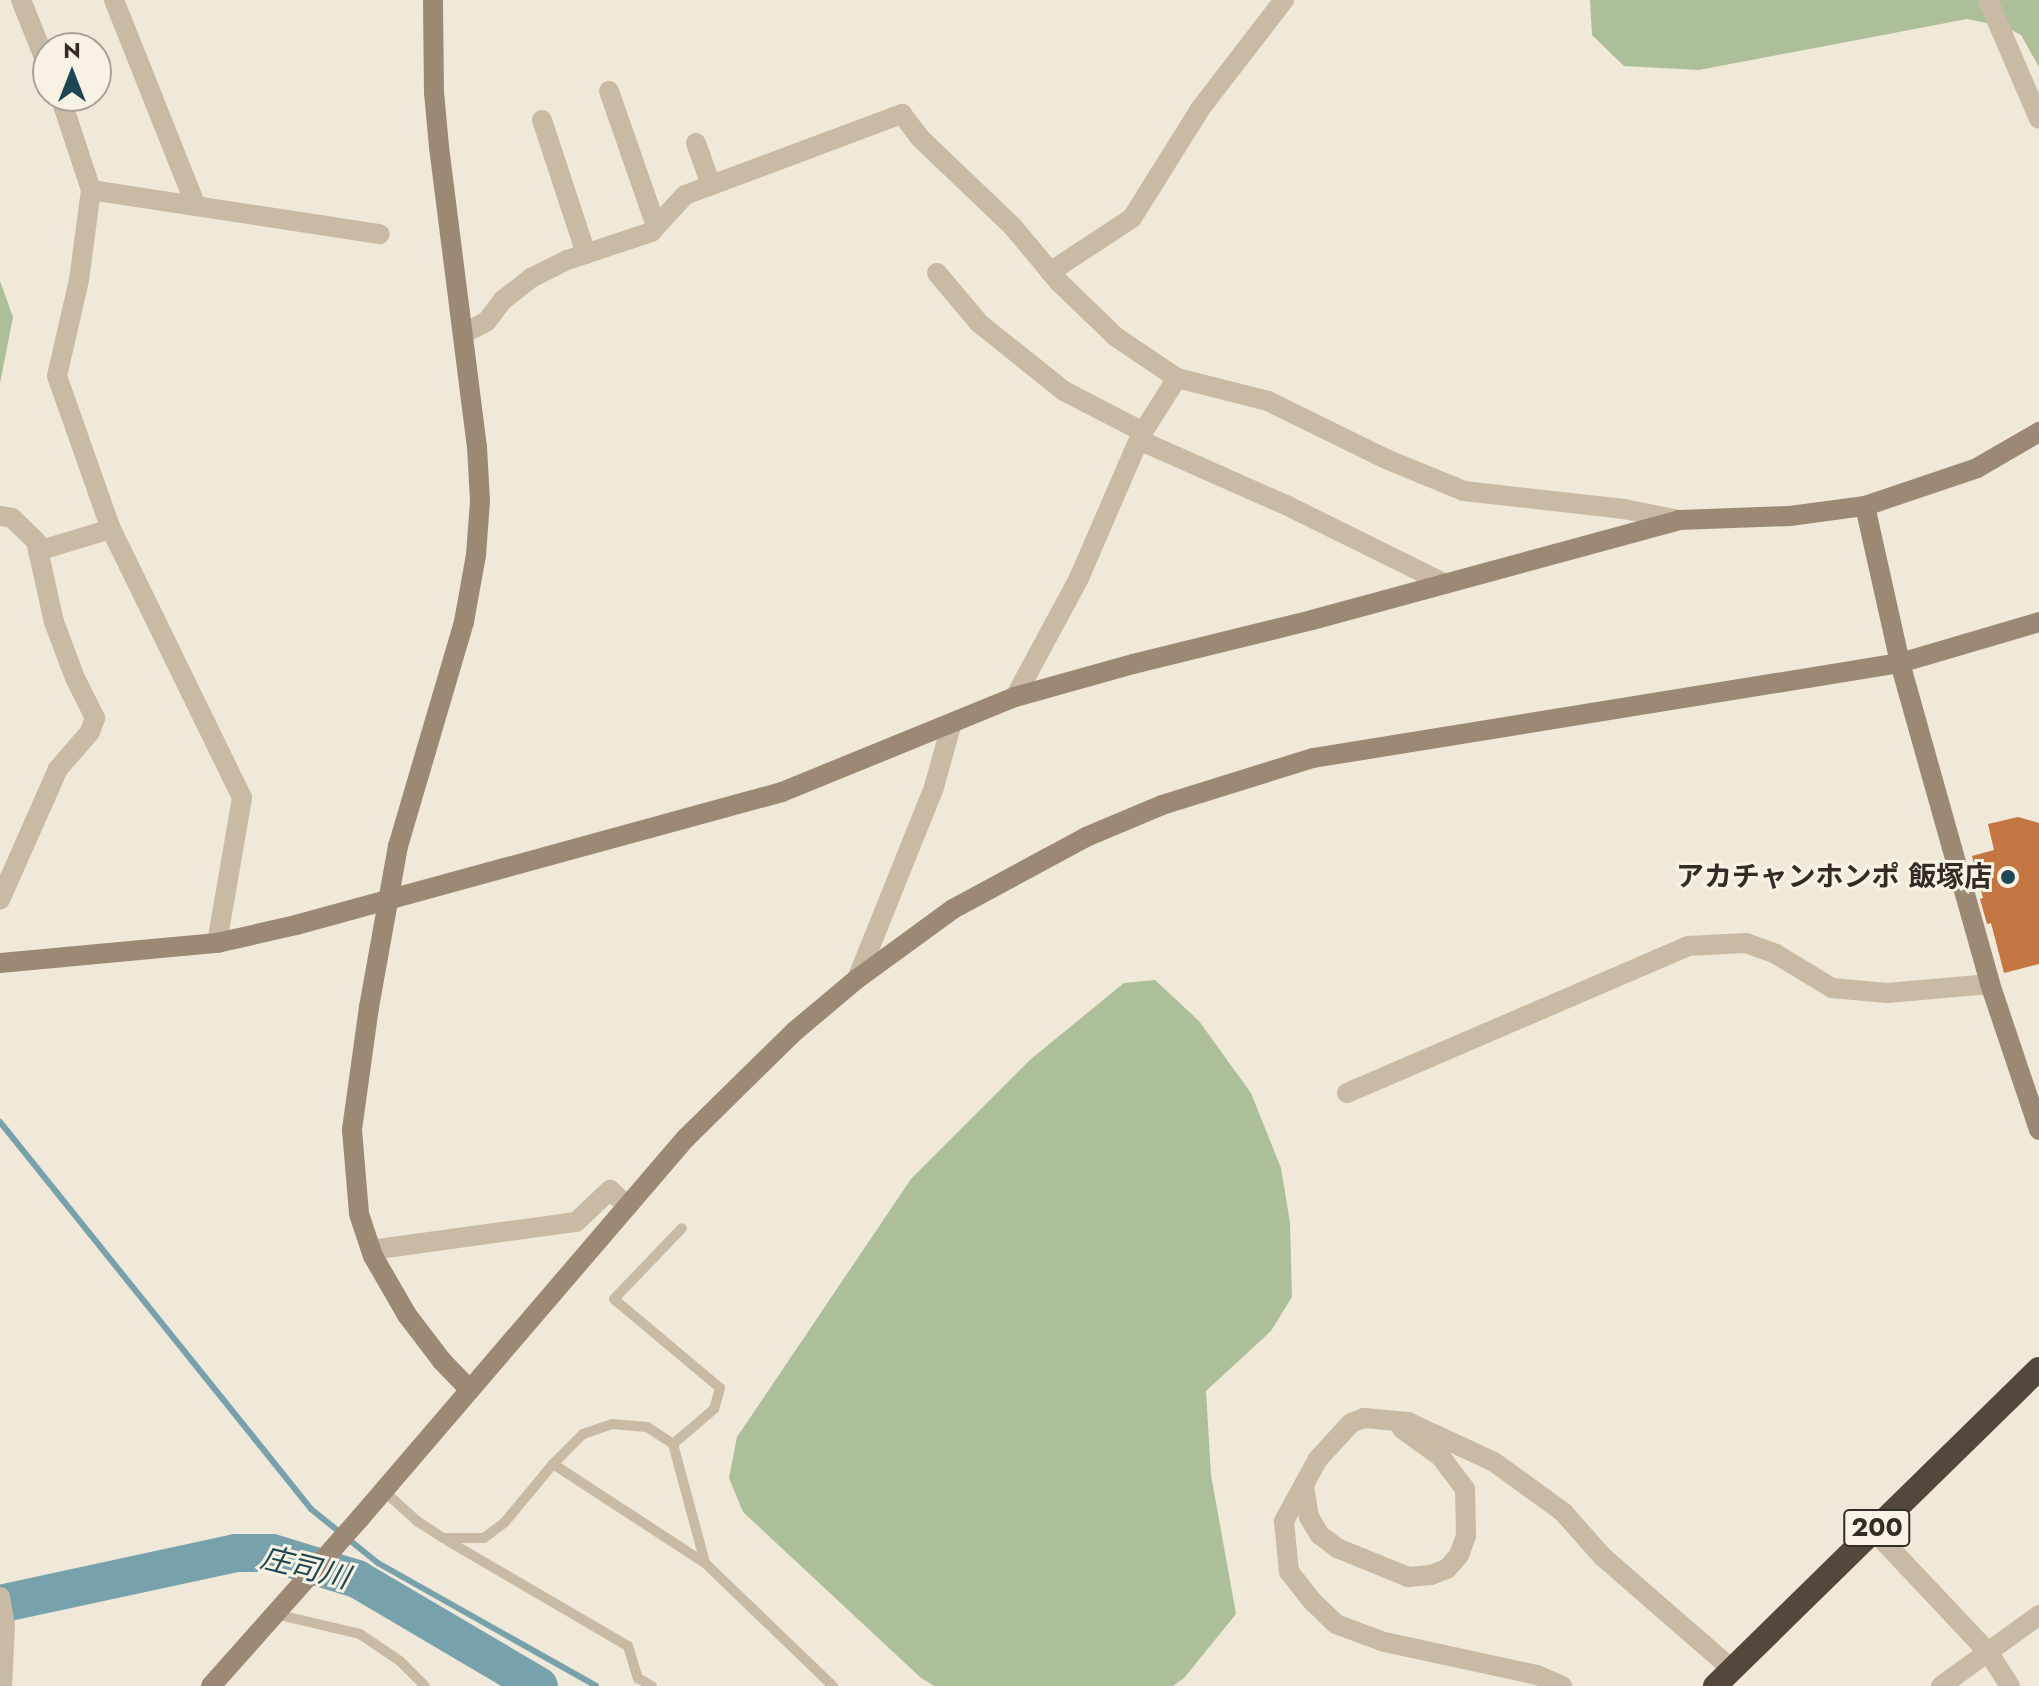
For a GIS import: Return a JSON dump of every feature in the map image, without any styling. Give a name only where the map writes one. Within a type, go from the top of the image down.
[{"type":"highway","name":"200","points":[[1724,1678],[2039,1369]]},
{"type":"street","points":[[21,0],[34,32]]},
{"type":"street","points":[[114,0],[195,204]]},
{"type":"street","points":[[433,0],[435,106],[477,447],[480,501],[476,555],[464,622],[398,846],[352,1130],[359,1214],[371,1250],[407,1315],[442,1361],[470,1390]]},
{"type":"street","points":[[1050,272],[1132,218],[1200,109],[1284,0]]},
{"type":"street","points":[[1988,0],[2039,119]]},
{"type":"street","points":[[609,91],[656,226]]},
{"type":"street","points":[[65,112],[91,190],[79,280],[57,376],[111,529],[242,798],[217,943]]},
{"type":"street","points":[[463,334],[487,321],[503,300],[531,278],[586,254],[651,232],[685,195],[902,114],[920,138],[1013,227],[1050,272],[1116,337],[1177,378],[1268,401],[1386,459],[1464,491],[1624,509],[1679,520]]},
{"type":"street","points":[[542,120],[586,254]]},
{"type":"street","points":[[696,143],[711,185]]},
{"type":"street","points":[[91,190],[380,234]]},
{"type":"street","points":[[937,273],[979,323],[1064,391],[1141,436],[1446,584]]},
{"type":"street","points":[[1015,697],[1079,578],[1141,436],[1177,378]]},
{"type":"street","points":[[0,963],[217,943],[388,900],[782,792],[951,726],[1015,697],[1679,520],[1790,516],[1865,506],[1977,468],[2039,432]]},
{"type":"street","points":[[1865,506],[1900,663],[1990,984],[2039,1130]]},
{"type":"street","points":[[0,516],[12,518],[36,541],[54,622],[75,678],[95,718],[90,732],[58,769],[0,900]]},
{"type":"street","points":[[38,551],[111,529]]},
{"type":"street","points":[[211,1686],[300,1582],[384,1491],[686,1138],[749,1075],[857,979],[953,909],[1086,837],[1162,805],[1313,758],[1900,663],[2039,622]]},
{"type":"street","points":[[857,979],[934,787],[951,726]]},
{"type":"street","points":[[1347,1093],[1688,946],[1746,943],[1776,954],[1832,988],[1887,993],[1990,984]]},
{"type":"street","points":[[371,1250],[576,1222],[610,1190],[628,1206]]},
{"type":"street","points":[[1562,1686],[1537,1675],[1384,1642],[1336,1624],[1289,1572],[1284,1521],[1318,1459],[1351,1423],[1364,1418],[1408,1422],[1494,1462],[1563,1512],[1603,1557],[1724,1678]]},
{"type":"street","points":[[1304,1486],[1309,1517],[1320,1535],[1337,1548],[1408,1577],[1431,1575],[1447,1569],[1459,1555],[1466,1536],[1465,1489],[1441,1457],[1389,1420]]},
{"type":"street","points":[[1874,1531],[1988,1652],[2010,1686]]},
{"type":"street","points":[[0,1597],[5,1625],[2,1686]]},
{"type":"street","points":[[1941,1686],[2039,1615]]},
{"type":"lane","points":[[673,1444],[714,1409],[720,1388],[614,1299],[682,1228]]},
{"type":"lane","points":[[443,1538],[484,1538],[505,1522],[553,1464],[583,1434],[612,1424],[647,1427],[673,1444],[705,1563]]},
{"type":"lane","points":[[553,1464],[705,1563],[833,1686]]},
{"type":"lane","points":[[384,1491],[417,1521],[443,1538],[628,1646],[638,1678],[652,1686]]},
{"type":"lane","points":[[273,1614],[360,1634],[400,1661],[425,1686]]},
{"type":"green space","points":[[1590,0],[2039,0],[2039,67],[2021,35],[2006,27],[1967,19],[1699,70],[1624,66],[1592,35]]},
{"type":"green space","points":[[0,281],[13,317],[0,383]]},
{"type":"green space","points":[[1155,980],[1199,1021],[1251,1093],[1281,1168],[1290,1223],[1292,1297],[1271,1331],[1206,1391],[1211,1475],[1236,1614],[1184,1678],[1173,1686],[934,1686],[920,1677],[743,1512],[729,1478],[737,1437],[911,1179],[1031,1059],[1124,983]]},
{"type":"building","name":"アカチャンホンポ 飯塚店","points":[[2018,817],[2039,823],[2039,964],[2004,973],[1991,923],[1987,924],[1980,899],[1983,898],[1972,856],[1994,850],[1988,824]]},
{"type":"waterway","points":[[0,1122],[311,1509],[378,1563],[596,1686]]},
{"type":"waterway","name":"庄司川","points":[[0,1604],[236,1553],[272,1553],[357,1579],[539,1686]]},
{"type":"place","name":"アカチャンホンポ 飯塚店","points":[[2008,877]]}]
